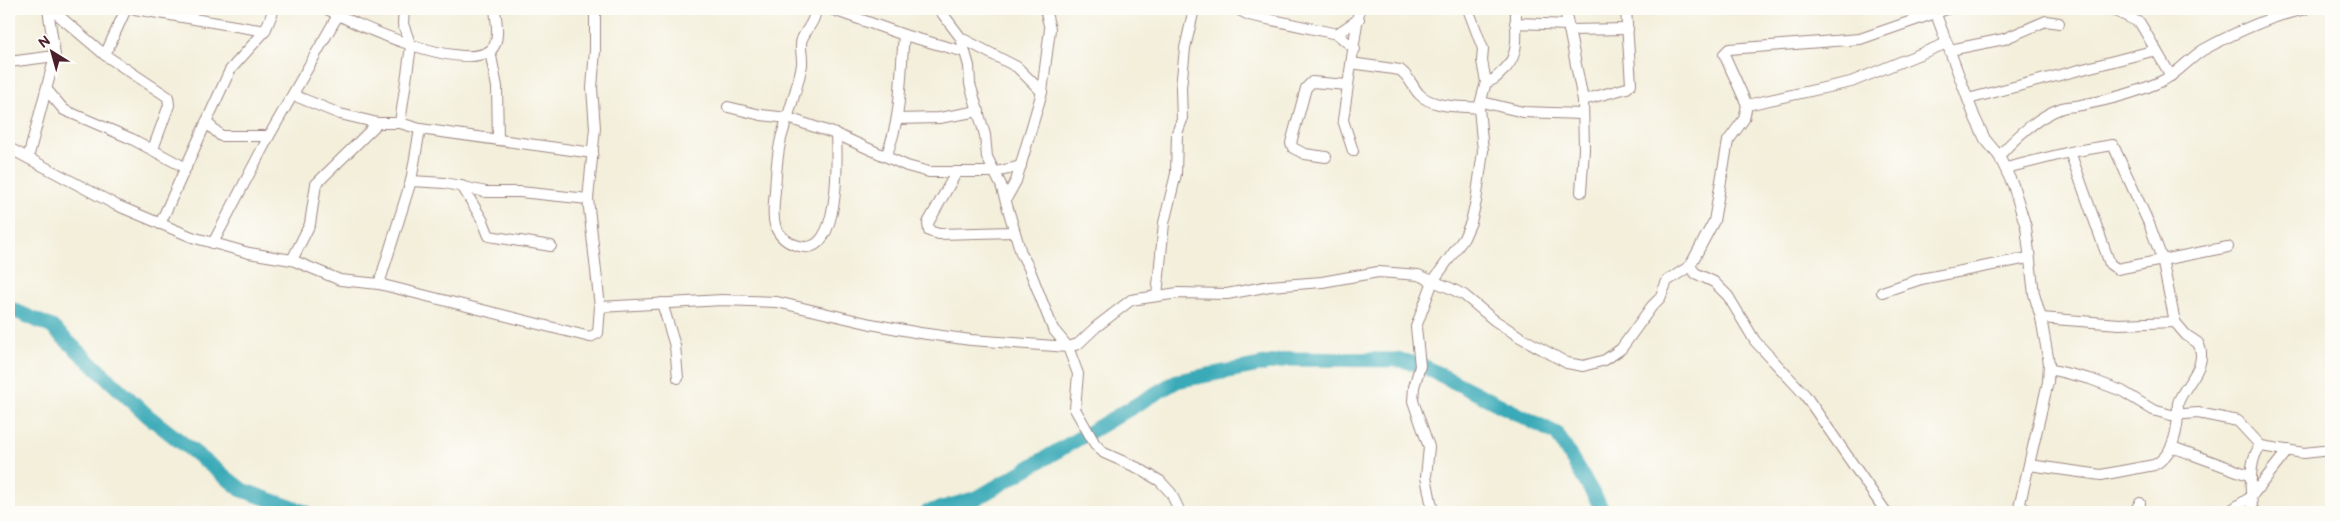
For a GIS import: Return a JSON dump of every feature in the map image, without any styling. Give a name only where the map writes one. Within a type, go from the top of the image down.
[{"type":"street","points":[[49,9],[105,55],[168,97],[169,105],[153,149]]},
{"type":"street","points":[[28,158],[55,56],[49,9]]},
{"type":"street","points":[[105,55],[126,9]]},
{"type":"street","points":[[135,9],[265,30]]},
{"type":"street","points":[[160,224],[230,70],[265,30],[274,9]]},
{"type":"street","points":[[327,9],[411,46],[471,56],[490,51],[495,44],[495,9]]},
{"type":"street","points":[[400,123],[411,46],[403,24],[404,9]]},
{"type":"street","points":[[9,148],[116,205],[192,237],[250,253],[292,260],[340,280],[379,284],[590,337],[598,333],[600,307],[588,199],[595,128],[592,88],[595,50],[595,9]]},
{"type":"street","points":[[816,9],[813,24],[801,42],[802,64],[782,136],[777,167],[773,216],[779,233],[792,244],[803,248],[818,243],[828,226],[837,183],[836,134]]},
{"type":"street","points":[[831,9],[904,35],[966,52]]},
{"type":"street","points":[[939,9],[961,38],[966,52],[970,84],[979,111],[988,157],[1006,199],[1014,232],[1053,330],[1068,347],[1078,374],[1075,409],[1095,444],[1104,453],[1138,468],[1160,481],[1171,493],[1180,512]]},
{"type":"street","points":[[1006,199],[1012,190],[1021,166],[1042,92],[1050,29],[1045,9]]},
{"type":"street","points":[[1157,296],[1164,222],[1176,174],[1177,133],[1182,120],[1181,88],[1185,48],[1194,9]]},
{"type":"street","points":[[1237,9],[1249,15],[1336,34],[1355,49]]},
{"type":"street","points":[[1433,512],[1426,477],[1429,447],[1412,394],[1420,366],[1416,327],[1433,281],[1461,243],[1471,222],[1483,151],[1481,105],[1486,82],[1482,61],[1483,50],[1479,33],[1468,9]]},
{"type":"street","points":[[1486,82],[1495,79],[1513,60],[1516,53],[1516,9]]},
{"type":"street","points":[[1564,9],[1583,100],[1584,149],[1582,192]]},
{"type":"street","points":[[1583,100],[1627,88],[1631,84],[1626,9]]},
{"type":"street","points":[[2112,9],[2140,23],[2171,76]]},
{"type":"street","points":[[1999,156],[2016,137],[2049,114],[2063,107],[2079,106],[2138,89],[2171,76],[2199,53],[2226,38],[2272,18],[2305,9]]},
{"type":"street","points":[[600,307],[722,300],[777,302],[871,324],[920,333],[971,340],[1068,347],[1078,344],[1096,327],[1131,300],[1178,293],[1227,294],[1270,286],[1322,282],[1378,272],[1412,274],[1464,295],[1494,320],[1520,337],[1567,362],[1583,366],[1605,360],[1621,349],[1660,298],[1667,281],[1690,266],[1714,221],[1728,141],[1744,119],[1747,105],[1724,54],[1729,49],[1860,39],[1939,10],[1948,47],[1968,100],[1981,132],[2006,168],[2026,227],[2028,258],[2034,294],[2041,318],[2049,369],[2048,382],[2019,509],[2031,512]]},
{"type":"street","points":[[1336,34],[1359,14]]},
{"type":"street","points":[[1353,151],[1343,126],[1347,84],[1355,49],[1359,14]]},
{"type":"street","points":[[213,243],[269,136],[338,15]]},
{"type":"street","points":[[1747,105],[1851,82],[1948,47],[2004,39],[2046,20],[2059,23]]},
{"type":"street","points":[[1516,23],[1568,28],[1628,29]]},
{"type":"street","points":[[886,156],[897,119],[904,35]]},
{"type":"street","points":[[961,38],[1017,67],[1042,92]]},
{"type":"street","points":[[1968,100],[2156,50]]},
{"type":"street","points":[[490,51],[497,87],[498,140]]},
{"type":"street","points":[[9,62],[55,56]]},
{"type":"street","points":[[1351,63],[1400,70],[1406,74],[1418,93],[1428,101],[1481,105],[1523,112],[1582,114]]},
{"type":"street","points":[[1326,157],[1296,151],[1291,143],[1306,88],[1312,82],[1347,84]]},
{"type":"street","points":[[47,90],[64,110],[153,149],[186,168]]},
{"type":"street","points":[[293,95],[340,114],[378,123],[400,123],[420,129],[593,153]]},
{"type":"street","points":[[728,107],[761,115],[788,118],[836,134],[907,166],[928,172],[996,172],[1021,166]]},
{"type":"street","points":[[897,119],[939,118],[979,111]]},
{"type":"street","points":[[206,122],[221,136],[269,136]]},
{"type":"street","points":[[292,260],[310,224],[316,184],[378,123]]},
{"type":"street","points":[[379,284],[411,181],[420,129]]},
{"type":"street","points":[[2006,168],[2109,144],[2115,148],[2150,226],[2162,259],[2175,322],[2186,335],[2198,343],[2200,352],[2197,371],[2178,404],[2178,416],[2172,447],[2167,457],[2154,465],[2101,475],[2029,465]]},
{"type":"street","points":[[2070,152],[2110,264],[2117,269],[2228,247]]},
{"type":"street","points":[[956,173],[928,223],[929,231],[939,234],[1014,232]]},
{"type":"street","points":[[411,181],[462,186],[486,192],[520,192],[588,199]]},
{"type":"street","points":[[462,186],[483,221],[489,236],[551,246]]},
{"type":"street","points":[[1882,292],[1921,279],[2028,258]]},
{"type":"street","points":[[1690,266],[1695,273],[1714,282],[1728,296],[1755,341],[1805,395],[1886,512]]},
{"type":"street","points":[[662,303],[675,346],[678,378]]},
{"type":"street","points":[[2041,318],[2119,324],[2175,322]]},
{"type":"street","points":[[2049,369],[2090,379],[2122,391],[2153,410],[2178,416],[2198,413],[2238,421],[2261,446],[2304,452],[2331,450]]},
{"type":"street","points":[[2252,512],[2250,497],[2251,476],[2256,450],[2261,446]]},
{"type":"street","points":[[2172,447],[2251,476]]},
{"type":"street","points":[[2228,512],[2250,497],[2288,450]]},
{"type":"waterway","points":[[9,308],[52,327],[148,416],[242,490],[305,512]]},
{"type":"waterway","points":[[928,512],[977,498],[1177,381],[1290,359],[1400,360],[1421,365],[1557,434],[1604,512]]}]
